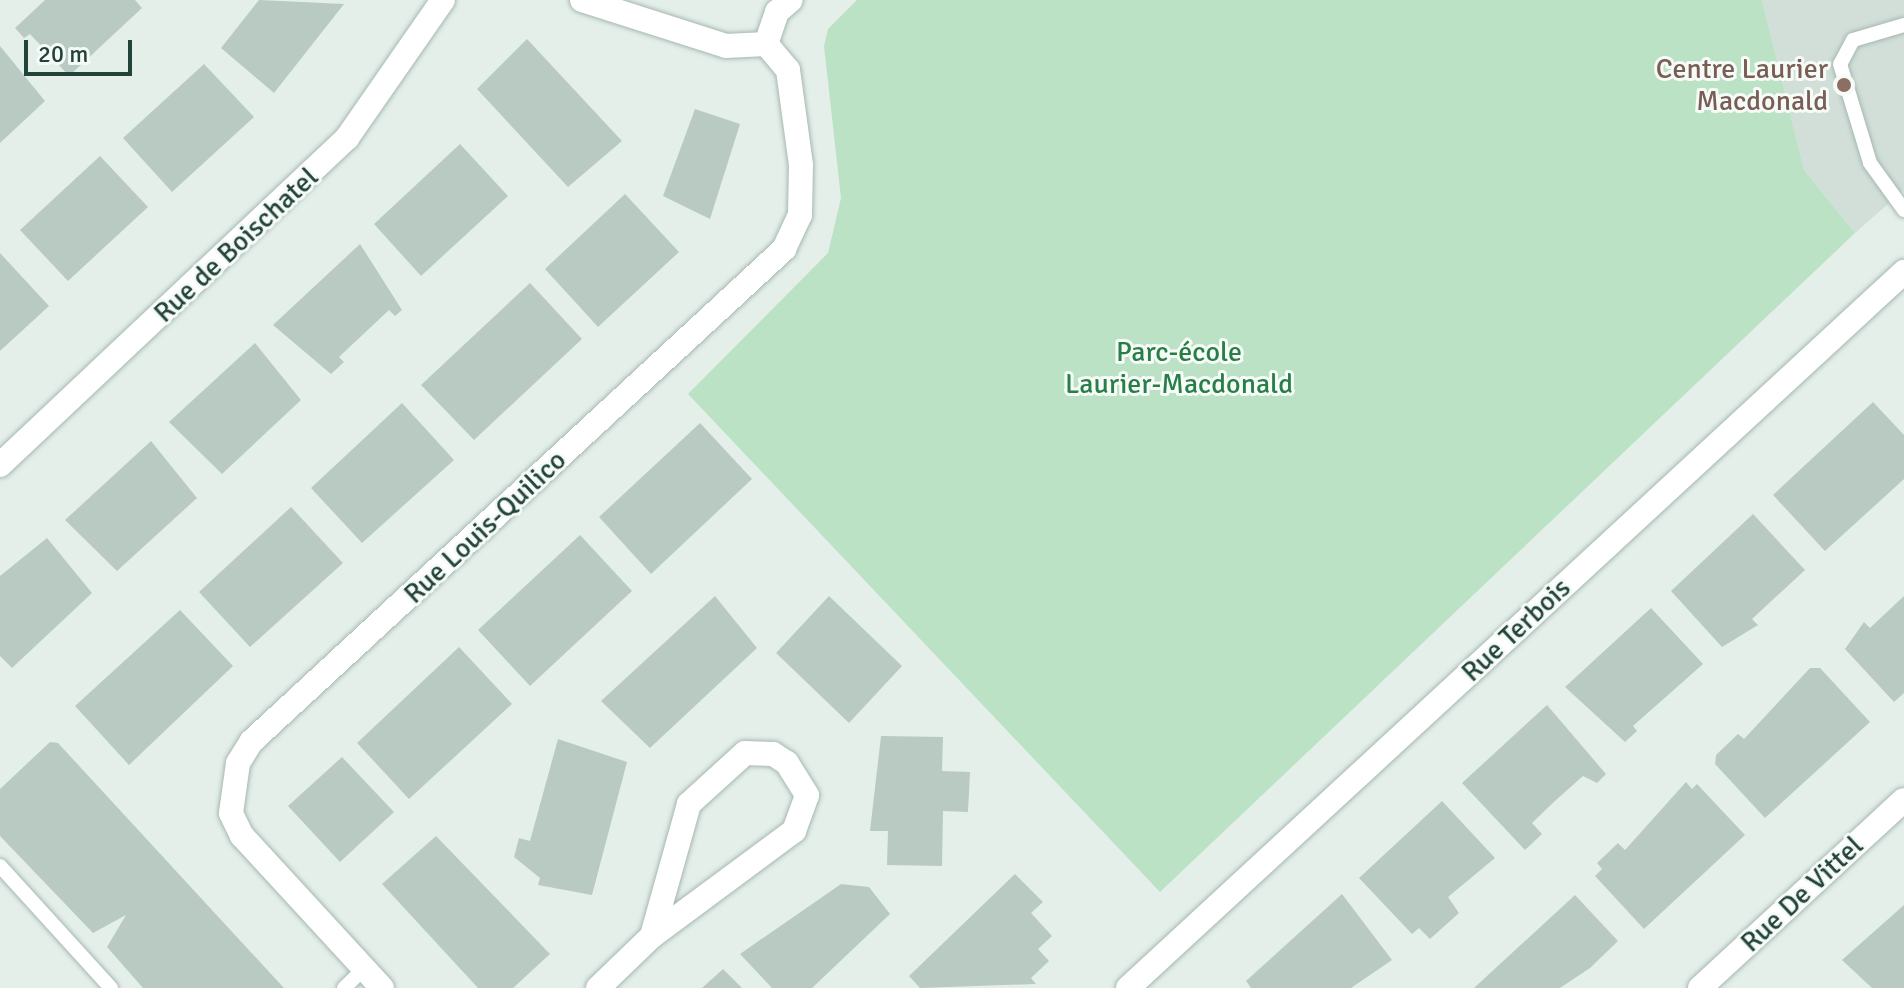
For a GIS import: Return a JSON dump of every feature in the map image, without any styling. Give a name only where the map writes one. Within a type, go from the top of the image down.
[{"type":"street","name":"Rue de Boischatel","points":[[0,465],[347,138],[443,0]]},
{"type":"street","points":[[582,0],[726,46],[766,44],[777,12],[791,0]]},
{"type":"street","name":"Rue Louis-Quilico","points":[[382,988],[242,836],[231,813],[238,763],[252,741],[784,249],[800,215],[801,165],[788,70],[766,44]]},
{"type":"street","name":"Rue Terbois","points":[[1143,983],[1904,272]]},
{"type":"street","points":[[598,988],[652,936],[794,831],[807,795],[787,763],[773,754],[745,753],[689,804],[652,936]]},
{"type":"street","name":"Rue De Vittel","points":[[1700,988],[1904,800]]},
{"type":"lane","points":[[1904,25],[1853,40],[1840,64],[1870,163],[1904,210]]},
{"type":"lane","points":[[0,866],[111,988]]},
{"type":"lane","points":[[344,988],[364,969]]},
{"type":"shaded area","name":"Centre Laurier Macdonald","points":[[1762,0],[1904,0],[1904,190],[1855,233],[1804,170]]},
{"type":"green space","name":"Parc-école Laurier-Macdonald","points":[[857,0],[1762,0],[1804,170],[1855,233],[1160,892],[688,394],[828,253],[841,198],[824,46],[828,29]]},
{"type":"building","points":[[45,0],[135,0],[142,8],[69,76],[30,34],[24,38],[15,28]]},
{"type":"building","points":[[259,0],[344,4],[274,93],[221,48]]},
{"type":"building","points":[[527,39],[622,141],[568,187],[477,89]]},
{"type":"building","points":[[0,46],[45,101],[0,143]]},
{"type":"building","points":[[204,64],[254,117],[172,192],[123,138]]},
{"type":"building","points":[[695,109],[740,124],[710,219],[663,196]]},
{"type":"building","points":[[460,144],[508,196],[421,276],[374,224]]},
{"type":"building","points":[[100,156],[148,207],[68,281],[20,230]]},
{"type":"building","points":[[625,194],[679,252],[598,327],[545,269]]},
{"type":"building","points":[[360,244],[402,310],[395,316],[389,310],[339,357],[344,362],[331,374],[273,325]]},
{"type":"building","points":[[0,253],[49,306],[0,351]]},
{"type":"building","points":[[530,283],[582,339],[474,440],[421,385]]},
{"type":"building","points":[[255,343],[301,400],[222,474],[169,422]]},
{"type":"building","points":[[1873,402],[1904,435],[1904,479],[1825,551],[1773,495]]},
{"type":"building","points":[[402,403],[454,460],[362,543],[311,488]]},
{"type":"building","points":[[700,423],[752,479],[651,574],[599,517]]},
{"type":"building","points":[[151,441],[197,498],[117,571],[65,520]]},
{"type":"building","points":[[291,507],[343,563],[250,647],[199,592]]},
{"type":"building","points":[[1753,514],[1805,570],[1752,619],[1758,625],[1722,647],[1671,591]]},
{"type":"building","points":[[580,535],[632,591],[530,686],[478,630]]},
{"type":"building","points":[[47,538],[92,593],[12,668],[0,656],[0,576]]},
{"type":"building","points":[[715,596],[757,648],[650,748],[601,701]]},
{"type":"building","points":[[829,596],[902,666],[849,723],[776,653]]},
{"type":"building","points":[[1904,596],[1904,693],[1894,702],[1845,649],[1864,622],[1870,628]]},
{"type":"building","points":[[1651,608],[1703,664],[1633,726],[1637,731],[1625,742],[1565,687]]},
{"type":"building","points":[[180,610],[233,666],[129,765],[75,706]]},
{"type":"building","points":[[459,647],[512,704],[409,799],[357,743]]},
{"type":"building","points":[[1810,668],[1820,668],[1870,722],[1765,818],[1715,764],[1716,755],[1738,734],[1744,739]]},
{"type":"building","points":[[1547,705],[1606,774],[1597,783],[1583,776],[1556,800],[1532,823],[1542,834],[1525,850],[1462,783]]},
{"type":"building","points":[[881,736],[943,737],[942,771],[970,772],[968,812],[943,811],[942,866],[887,865],[888,831],[870,831]]},
{"type":"building","points":[[558,739],[627,762],[592,895],[538,885],[540,878],[514,857],[519,838],[530,841]]},
{"type":"building","points":[[50,742],[58,743],[284,988],[143,988],[107,947],[126,915],[93,933],[0,836],[0,789]]},
{"type":"building","points":[[342,757],[394,812],[340,862],[288,806]]},
{"type":"building","points":[[1686,782],[1692,789],[1697,784],[1745,835],[1644,929],[1595,876],[1602,869],[1597,863],[1618,843],[1625,850]]},
{"type":"building","points":[[1442,801],[1495,858],[1448,897],[1459,913],[1430,939],[1419,928],[1412,934],[1359,878]]},
{"type":"building","points":[[436,836],[550,954],[513,988],[478,988],[382,884]]},
{"type":"building","points":[[1015,874],[1043,902],[1031,913],[1052,936],[1038,949],[1049,961],[1031,978],[1036,984],[920,988],[909,976]]},
{"type":"building","points":[[841,884],[869,887],[890,914],[812,988],[772,988],[740,954]]},
{"type":"building","points":[[1342,894],[1392,960],[1351,988],[1251,988],[1246,981]]},
{"type":"building","points":[[1575,895],[1618,941],[1590,968],[1560,988],[1474,988]]},
{"type":"building","points":[[1904,905],[1904,988],[1872,988],[1842,960]]},
{"type":"building","points":[[723,969],[742,988],[702,988]]},
{"type":"place","name":"Centre Laurier Macdonald","points":[[1844,85]]}]
